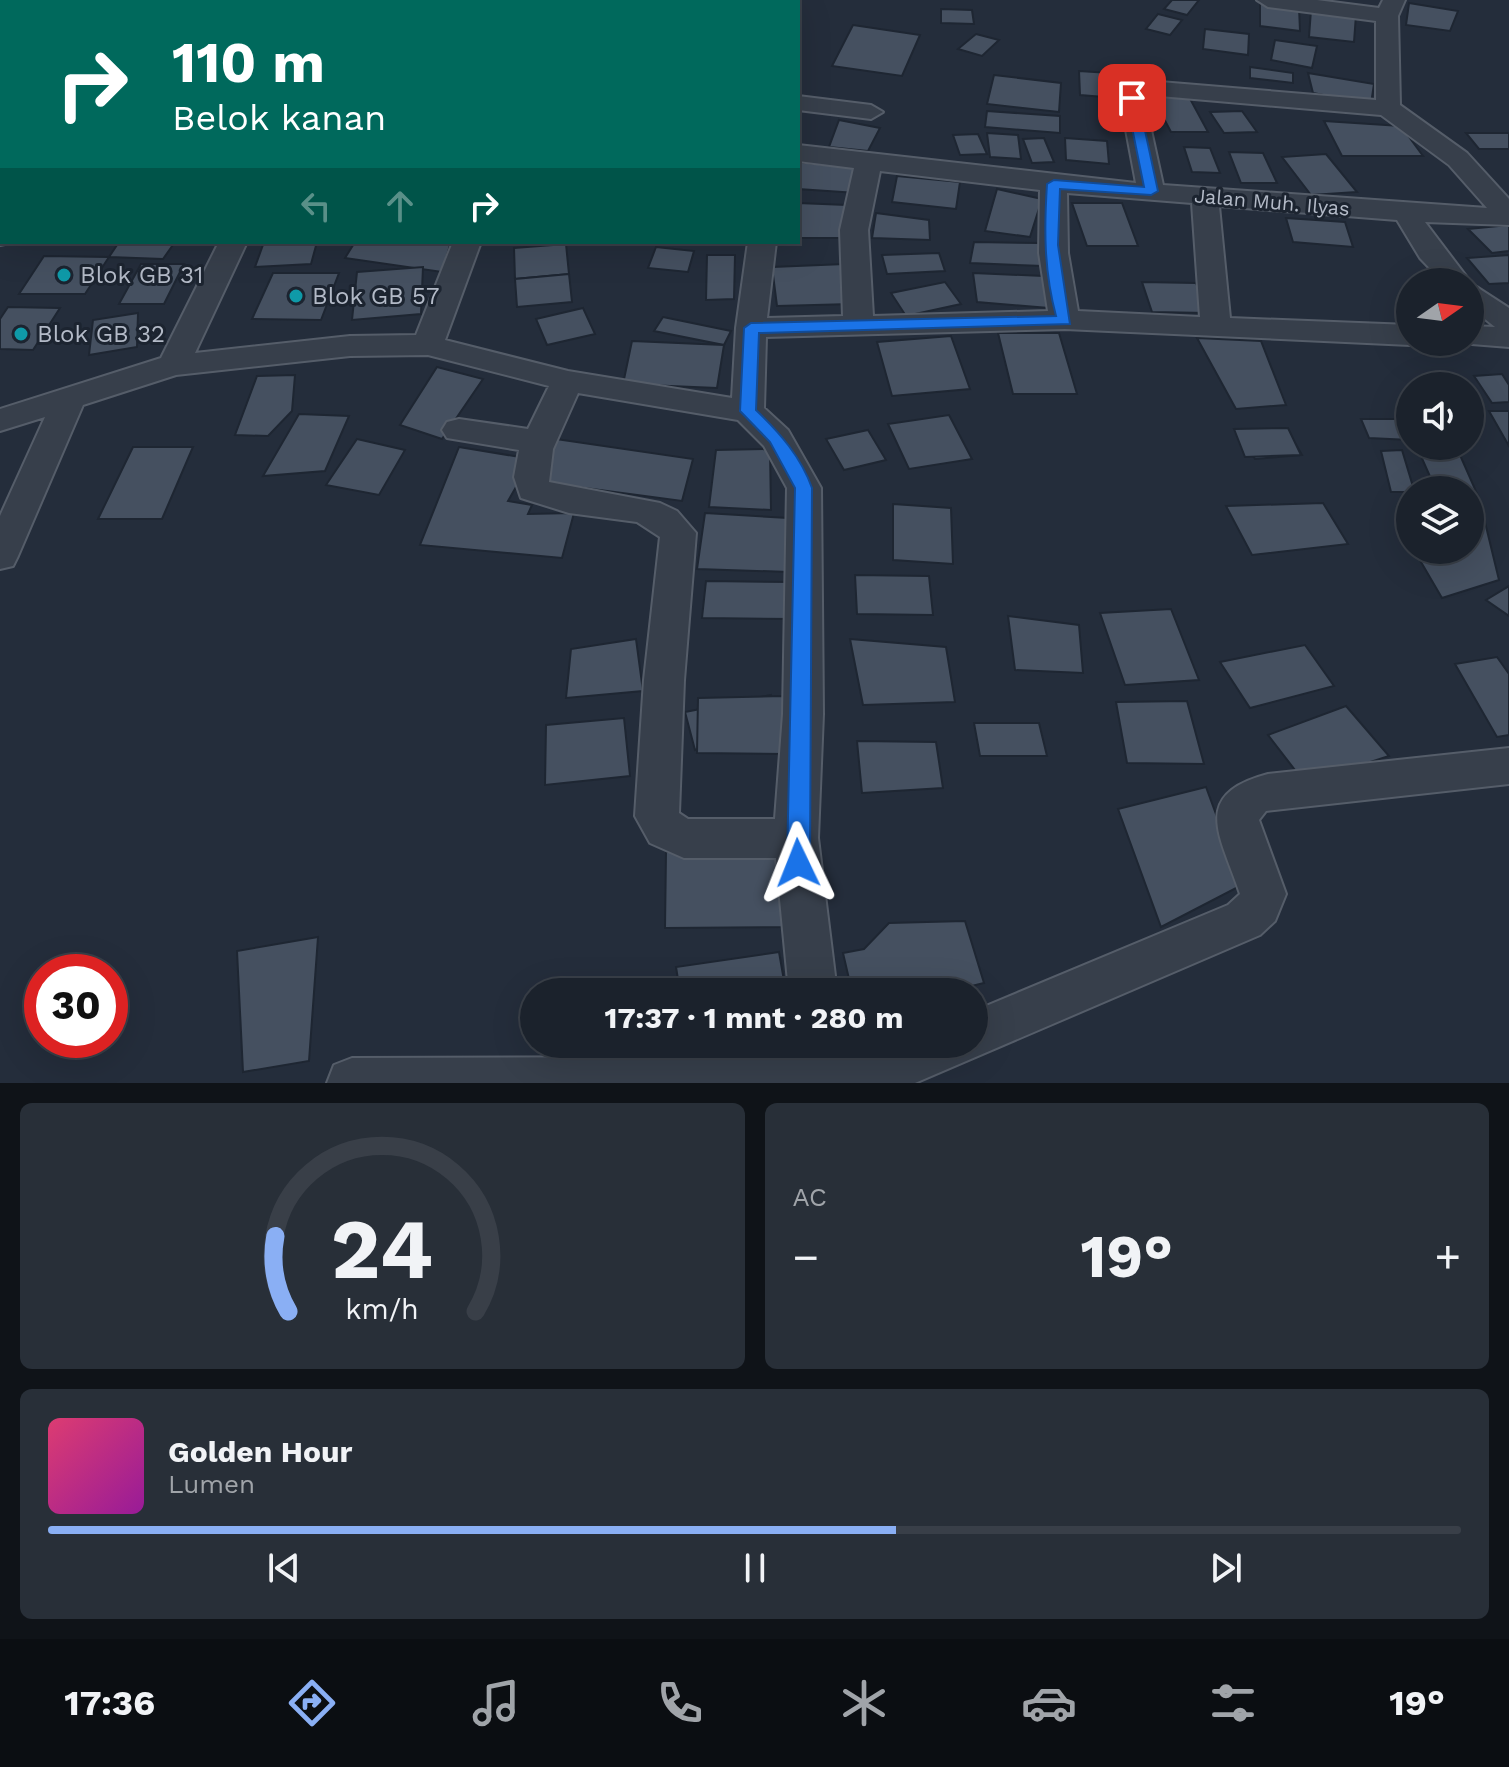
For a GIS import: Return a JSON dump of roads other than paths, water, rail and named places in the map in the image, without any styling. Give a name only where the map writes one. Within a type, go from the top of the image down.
[{"type":"street","points":[[1268,0],[1390,8],[1388,108]]},
{"type":"street","points":[[1151,191],[1132,98],[1139,89],[1388,108],[1458,159],[1509,216]]},
{"type":"street","points":[[800,103],[871,112]]},
{"type":"street","name":"Jalan Muh. Ilyas","points":[[800,153],[1054,184],[1205,198],[1406,213],[1509,216]]},
{"type":"street","points":[[859,326],[854,230],[868,163]]},
{"type":"street","points":[[1054,184],[1051,245],[1055,284],[1065,320]]},
{"type":"street","points":[[1205,198],[1216,326]]},
{"type":"street","points":[[1406,213],[1430,252],[1445,268]]},
{"type":"street","points":[[173,365],[232,244]]},
{"type":"street","points":[[428,345],[466,244]]},
{"type":"street","points":[[748,411],[751,328],[762,244]]},
{"type":"street","points":[[1484,303],[1509,323]]},
{"type":"street","points":[[751,328],[1065,320],[1216,326],[1291,333],[1396,335]]},
{"type":"street","points":[[1484,336],[1509,337]]},
{"type":"street","points":[[0,420],[173,365],[350,346],[428,345],[568,381],[748,411],[776,438],[798,472],[804,488],[803,714],[796,838],[811,978]]},
{"type":"street","points":[[568,381],[539,442],[530,480],[533,489],[552,497],[652,513],[670,523],[678,533],[664,680],[657,816],[665,829],[684,839],[796,838]]},
{"type":"street","points":[[0,556],[69,399]]},
{"type":"street","points":[[459,430],[539,442]]},
{"type":"street","points":[[988,1029],[1244,920],[1259,906],[1263,894],[1237,820],[1238,807],[1248,798],[1268,792],[1509,766]]},
{"type":"street","points":[[352,1083],[686,1082],[831,1069],[884,1058]]},
{"type":"place","name":"Blok GB 31","points":[[64,275]]},
{"type":"place","name":"Blok GB 57","points":[[296,296]]},
{"type":"place","name":"Blok GB 32","points":[[21,334]]}]
